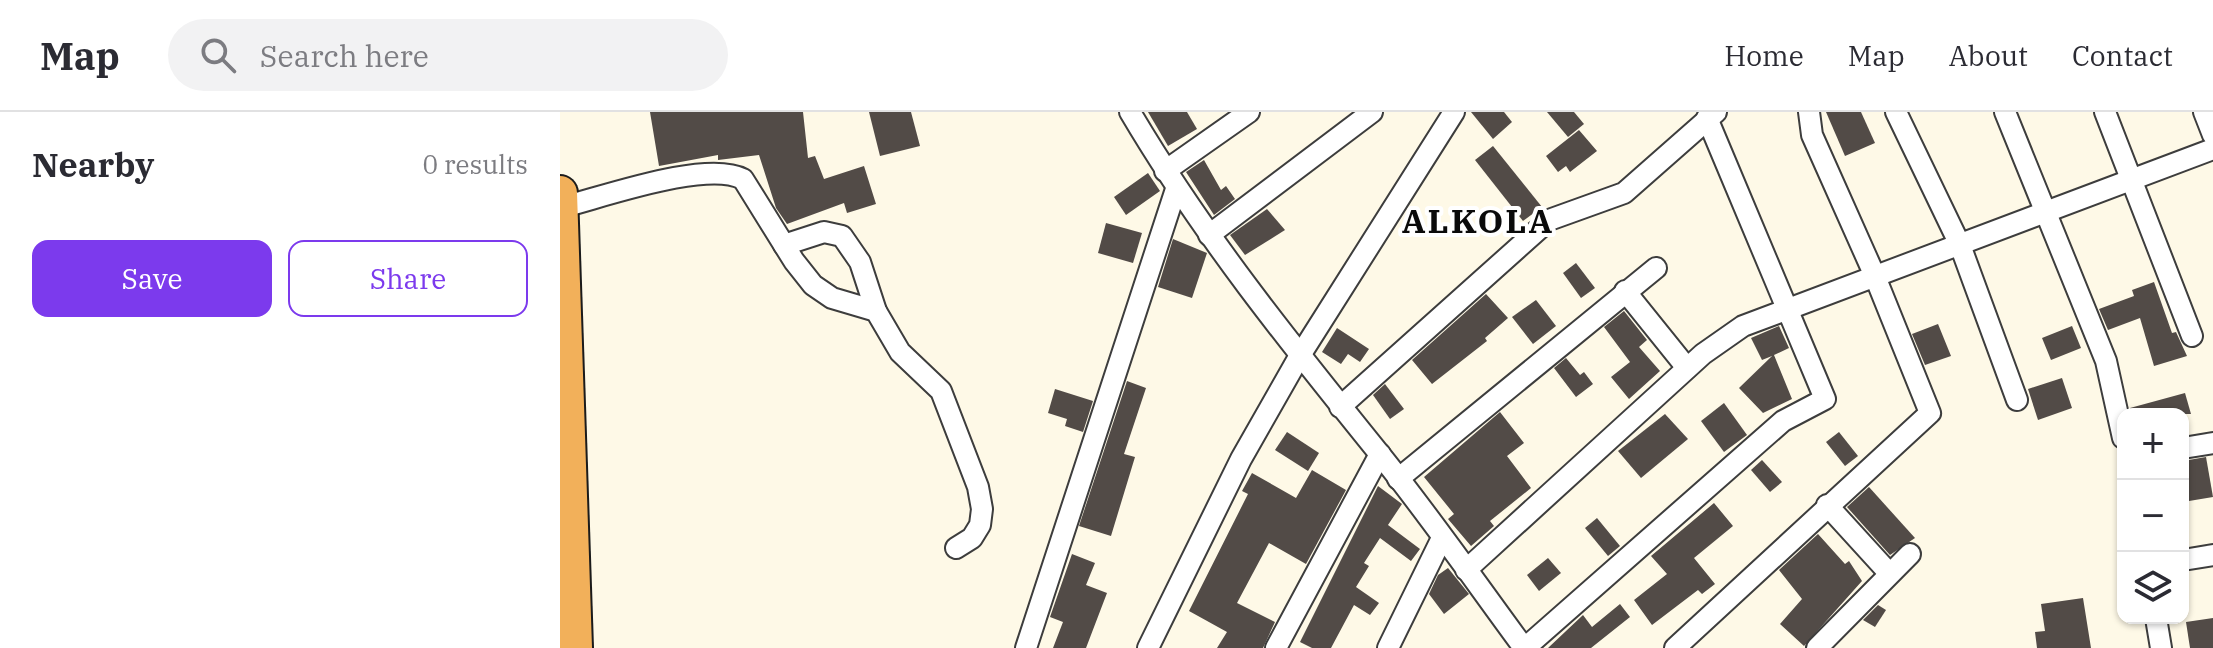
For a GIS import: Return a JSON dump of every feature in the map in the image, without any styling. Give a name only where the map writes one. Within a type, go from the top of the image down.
[{"type":"highway","points":[[562,200],[575,648]]},
{"type":"street","points":[[1130,112],[1170,180],[1209,235],[1299,357],[1340,407],[1380,454],[1466,570],[1517,646],[1783,421],[1825,399],[1712,115],[1624,193],[1549,220],[1340,407]]},
{"type":"street","points":[[1026,648],[1170,180],[1249,112]]},
{"type":"street","points":[[1209,235],[1372,112]]},
{"type":"street","points":[[1148,648],[1241,459],[1299,357],[1454,112]]},
{"type":"street","points":[[1675,648],[1930,413],[1874,274],[1812,135],[1809,112]]},
{"type":"street","points":[[1896,112],[1960,245],[2017,400]]},
{"type":"street","points":[[2005,112],[2106,361],[2117,411]]},
{"type":"street","points":[[2105,112],[2192,336]]},
{"type":"street","points":[[2204,112],[2213,135]]},
{"type":"street","points":[[1466,570],[1687,368],[1743,326],[1788,306],[2046,214],[2213,149]]},
{"type":"street","points":[[562,200],[700,173],[731,172],[743,179],[753,191],[803,275],[823,292],[876,311]]},
{"type":"street","points":[[784,245],[824,232],[842,236],[860,262],[876,311],[900,352],[941,391],[978,487],[982,509],[980,525],[972,538],[956,548]]},
{"type":"street","points":[[1398,479],[1656,268]]},
{"type":"street","points":[[1625,291],[1687,368]]},
{"type":"street","points":[[2189,447],[2213,443]]},
{"type":"street","points":[[1276,648],[1380,454]]},
{"type":"street","points":[[1827,505],[1889,573]]},
{"type":"street","points":[[1388,648],[1442,538]]},
{"type":"street","points":[[1817,648],[1910,554]]},
{"type":"street","points":[[2189,559],[2213,555]]},
{"type":"street","points":[[2157,624],[2161,648]]},
{"type":"building","points":[[650,112],[803,112],[808,158],[815,156],[824,179],[864,166],[876,204],[847,213],[844,203],[787,224],[776,208],[759,155],[718,160],[718,155],[659,166]]},
{"type":"building","points":[[869,112],[911,112],[920,146],[880,156]]},
{"type":"building","points":[[1148,112],[1187,112],[1197,129],[1168,146]]},
{"type":"building","points":[[1471,112],[1504,112],[1512,122],[1493,139]]},
{"type":"building","points":[[1547,112],[1574,112],[1584,124],[1568,137]]},
{"type":"building","points":[[1826,112],[1861,112],[1875,143],[1845,156]]},
{"type":"building","points":[[1579,130],[1597,151],[1570,172],[1566,166],[1558,172],[1546,156]]},
{"type":"building","points":[[1493,146],[1542,207],[1523,221],[1475,160]]},
{"type":"building","points":[[1204,160],[1221,190],[1226,186],[1235,199],[1214,215],[1186,172]]},
{"type":"building","points":[[1148,173],[1160,191],[1126,215],[1114,197]]},
{"type":"building","points":[[1267,209],[1285,230],[1245,255],[1230,235]]},
{"type":"building","points":[[1106,223],[1142,233],[1133,263],[1098,253]]},
{"type":"building","points":[[1173,239],[1207,253],[1192,298],[1158,287]]},
{"type":"building","points":[[1576,263],[1595,288],[1581,298],[1563,273]]},
{"type":"building","points":[[2154,282],[2172,333],[2176,332],[2187,356],[2154,366],[2140,318],[2108,330],[2099,309],[2134,296],[2132,290]]},
{"type":"building","points":[[1486,294],[1508,318],[1485,338],[1487,341],[1432,384],[1412,360]]},
{"type":"building","points":[[1536,300],[1556,326],[1533,344],[1512,317]]},
{"type":"building","points":[[1624,311],[1647,340],[1639,347],[1660,371],[1629,399],[1611,377],[1630,362],[1604,327]]},
{"type":"building","points":[[1938,324],[1951,356],[1925,365],[1912,334]]},
{"type":"building","points":[[1779,326],[1789,348],[1774,355],[1792,399],[1763,413],[1739,388],[1772,356],[1762,360],[1751,338]]},
{"type":"building","points":[[2072,326],[2081,348],[2051,360],[2042,338]]},
{"type":"building","points":[[1337,328],[1369,349],[1360,362],[1348,354],[1341,364],[1322,352]]},
{"type":"building","points":[[1566,358],[1580,375],[1584,372],[1593,384],[1576,397],[1554,368]]},
{"type":"building","points":[[2062,378],[2072,408],[2038,420],[2028,389]]},
{"type":"building","points":[[1127,381],[1146,388],[1124,454],[1135,457],[1111,536],[1079,526]]},
{"type":"building","points":[[1385,384],[1404,409],[1390,419],[1373,395]]},
{"type":"building","points":[[1055,389],[1093,401],[1083,432],[1065,426],[1067,419],[1048,413]]},
{"type":"building","points":[[2185,393],[2191,414],[2189,408],[2130,408]]},
{"type":"building","points":[[1724,403],[1747,435],[1724,452],[1701,421]]},
{"type":"building","points":[[1500,412],[1524,443],[1507,456],[1531,488],[1490,521],[1494,526],[1471,546],[1448,519],[1454,514],[1424,477]]},
{"type":"building","points":[[1665,414],[1688,439],[1641,478],[1618,451]]},
{"type":"building","points":[[1287,432],[1319,453],[1308,471],[1275,450]]},
{"type":"building","points":[[1839,432],[1858,456],[1845,466],[1826,442]]},
{"type":"building","points":[[2206,457],[2213,497],[2189,501],[2189,460]]},
{"type":"building","points":[[1762,460],[1782,482],[1770,492],[1751,470]]},
{"type":"building","points":[[1312,470],[1346,490],[1306,564],[1269,543],[1237,603],[1275,622],[1263,648],[1217,648],[1227,632],[1189,611],[1248,494],[1242,491],[1252,473],[1296,498]]},
{"type":"building","points":[[1378,486],[1402,504],[1388,525],[1420,549],[1411,561],[1380,538],[1364,563],[1369,566],[1356,587],[1379,603],[1370,615],[1354,605],[1331,648],[1312,648],[1300,642]]},
{"type":"building","points":[[1869,487],[1915,538],[1890,555],[1847,507]]},
{"type":"building","points":[[1714,503],[1733,526],[1694,558],[1715,584],[1702,594],[1698,590],[1652,625],[1634,600],[1667,574],[1651,556]]},
{"type":"building","points":[[1597,518],[1620,546],[1608,556],[1585,528]]},
{"type":"building","points":[[1818,534],[1845,564],[1849,561],[1862,581],[1804,646],[1780,624],[1802,599],[1779,570]]},
{"type":"building","points":[[1072,554],[1095,563],[1086,585],[1107,593],[1086,648],[1053,648],[1063,622],[1050,617]]},
{"type":"building","points":[[1548,558],[1561,573],[1539,591],[1527,575]]},
{"type":"building","points":[[1448,568],[1469,594],[1444,614],[1429,594],[1438,575]]},
{"type":"building","points":[[2083,598],[2091,648],[2037,648],[2035,632],[2045,631],[2041,604]]},
{"type":"building","points":[[1620,604],[1630,617],[1591,648],[1548,648],[1583,615],[1592,627]]},
{"type":"building","points":[[1878,605],[1886,610],[1875,627],[1863,620]]},
{"type":"building","points":[[2213,618],[2213,648],[2190,648],[2186,624]]},
{"type":"district","name":"ALKOLA","points":[[1478,220]]}]
